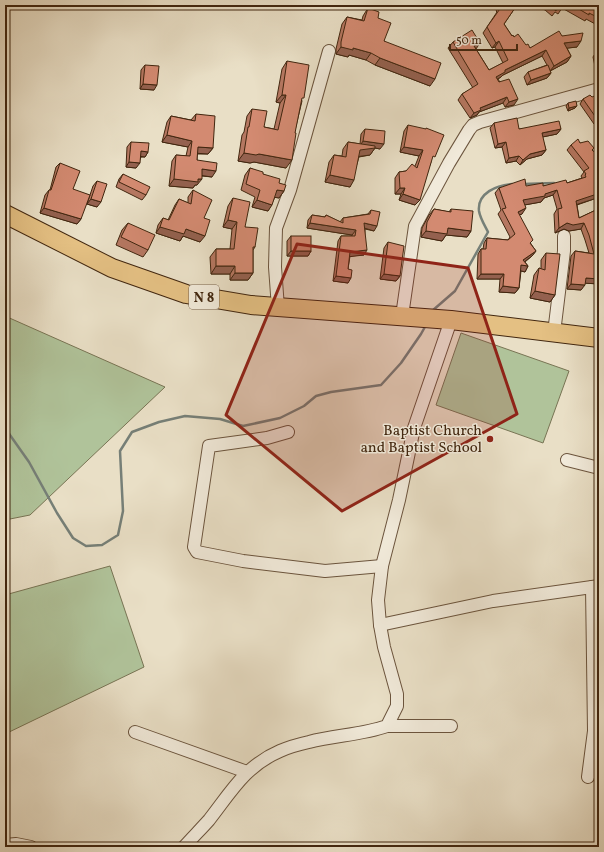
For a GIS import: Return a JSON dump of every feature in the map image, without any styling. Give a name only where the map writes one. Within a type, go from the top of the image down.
[{"type":"highway","name":"N 8","points":[[5,214],[112,268],[182,293],[278,308],[447,320],[599,338]]},
{"type":"street","points":[[278,308],[275,266],[276,228],[290,190],[329,51]]},
{"type":"street","points":[[402,316],[415,226],[449,163],[473,125],[599,89]]},
{"type":"street","points":[[554,333],[564,251],[564,236]]},
{"type":"street","points":[[387,726],[397,706],[397,694],[384,647],[380,625],[378,600],[382,566],[399,500],[414,428],[447,320]]},
{"type":"street","points":[[288,432],[267,438],[209,446],[194,550],[196,552],[243,562],[325,571],[382,566]]},
{"type":"street","points":[[567,460],[599,468]]},
{"type":"street","points":[[380,625],[493,601],[596,586],[594,731],[588,776]]},
{"type":"street","points":[[184,847],[208,820],[232,787],[247,772],[262,761],[280,751],[320,739],[376,730],[387,726],[451,726]]},
{"type":"street","points":[[135,732],[247,772]]},
{"type":"street","points":[[5,845],[16,844],[31,847]]},
{"type":"highlighted area","points":[[297,244],[468,268],[517,414],[342,511],[226,415]]},
{"type":"green space","points":[[5,316],[165,387],[30,515],[5,520]]},
{"type":"green space","points":[[461,333],[569,371],[543,443],[436,405]]},
{"type":"green space","points":[[110,566],[144,667],[5,734],[5,595]]},
{"type":"building","points":[[500,5],[517,5],[504,24],[512,36],[513,35],[514,37],[518,34],[530,48],[559,31],[562,36],[583,33],[581,41],[564,43],[571,56],[554,66],[546,50],[505,70],[505,72],[496,77],[499,82],[509,79],[518,99],[509,102],[507,97],[480,108],[481,110],[474,113],[462,94],[478,84],[453,42],[472,30],[480,43],[474,46],[489,70],[508,60],[499,41],[496,43],[487,27],[502,6]]},
{"type":"building","points":[[549,5],[564,5],[562,8],[558,6],[556,11]]},
{"type":"building","points":[[572,5],[599,5],[599,18],[589,13],[589,15]]},
{"type":"building","points":[[368,8],[379,12],[378,18],[391,23],[384,41],[441,63],[435,79],[380,58],[371,53],[353,48],[353,50],[341,47],[347,17],[364,21]]},
{"type":"building","points":[[287,61],[309,65],[304,98],[302,98],[295,133],[292,160],[244,153],[252,109],[267,111],[264,127],[278,130],[286,95],[282,95]]},
{"type":"building","points":[[145,65],[159,66],[157,85],[143,84]]},
{"type":"building","points":[[548,65],[551,73],[531,80],[528,72]]},
{"type":"building","points":[[599,94],[599,118],[597,119],[583,99],[590,95],[592,97]]},
{"type":"building","points":[[576,101],[577,106],[569,108],[568,103]]},
{"type":"building","points":[[196,114],[215,116],[213,148],[198,147],[197,160],[217,163],[216,171],[202,169],[202,179],[198,179],[198,182],[174,179],[176,155],[190,156],[192,141],[167,135],[171,116],[195,121]]},
{"type":"building","points":[[517,118],[519,129],[559,121],[561,129],[542,133],[546,150],[530,154],[523,160],[519,156],[509,158],[506,142],[498,144],[494,123]]},
{"type":"building","points":[[408,125],[426,128],[444,135],[435,157],[433,156],[420,200],[403,194],[405,188],[400,188],[399,172],[406,171],[412,164],[417,168],[423,150],[404,147]]},
{"type":"building","points":[[365,129],[385,131],[384,144],[363,141]]},
{"type":"building","points":[[578,139],[580,143],[588,141],[594,148],[592,150],[599,156],[599,190],[597,191],[597,194],[576,201],[579,218],[598,209],[599,211],[599,279],[586,278],[585,285],[571,284],[575,251],[594,254],[584,223],[573,225],[567,223],[559,228],[558,209],[562,208],[557,190],[545,194],[545,196],[523,200],[526,208],[518,212],[533,240],[530,243],[536,251],[523,260],[528,266],[521,265],[519,288],[503,286],[504,274],[481,274],[481,249],[486,249],[487,238],[508,240],[515,234],[502,209],[506,208],[499,188],[525,179],[526,186],[543,183],[543,186],[566,180],[567,183],[586,177],[584,171],[589,168],[571,145]]},
{"type":"building","points":[[131,142],[149,143],[148,152],[141,151],[140,163],[129,162]]},
{"type":"building","points":[[348,142],[375,146],[375,148],[360,150],[354,180],[330,175],[334,155],[346,157]]},
{"type":"building","points":[[60,163],[80,171],[73,189],[90,195],[81,219],[44,208],[49,190],[51,190]]},
{"type":"building","points":[[250,168],[280,179],[279,183],[286,185],[284,191],[277,190],[272,205],[257,200],[260,190],[246,184]]},
{"type":"building","points":[[123,174],[150,187],[146,195],[119,182]]},
{"type":"building","points":[[97,181],[107,184],[101,202],[91,199]]},
{"type":"building","points":[[193,190],[212,200],[204,218],[210,220],[205,236],[186,229],[184,234],[160,227],[163,218],[169,220],[179,199],[191,204]]},
{"type":"building","points":[[233,198],[250,202],[245,227],[258,228],[255,247],[253,247],[253,273],[235,273],[235,266],[216,266],[216,249],[234,249],[237,222],[228,220]]},
{"type":"building","points":[[434,209],[451,212],[451,209],[473,211],[471,231],[448,228],[447,234],[426,231],[427,222]]},
{"type":"building","points":[[371,210],[380,212],[377,226],[364,223],[367,250],[350,252],[348,269],[352,270],[351,278],[336,276],[341,236],[355,236],[356,230],[310,223],[312,215],[325,217],[326,215],[343,223],[343,218],[370,214]]},
{"type":"building","points":[[128,223],[155,235],[148,250],[121,237]]},
{"type":"building","points":[[291,236],[311,236],[311,251],[291,251]]},
{"type":"building","points":[[388,242],[404,246],[400,276],[384,274]]},
{"type":"building","points":[[546,253],[560,254],[555,295],[535,291],[539,268],[545,270]]},
{"type":"waterway","points":[[523,184],[554,183]]},
{"type":"waterway","points":[[432,311],[455,291],[488,232],[479,211],[481,199],[494,188],[512,184]]},
{"type":"waterway","points":[[5,428],[29,462],[57,513],[73,538],[86,546],[102,545],[118,535],[123,511],[120,451],[132,432],[159,422],[185,416],[220,419],[243,426],[280,418],[304,406],[316,396],[331,392],[381,385],[401,363],[426,325]]},
{"type":"place","name":"Baptist Church and Baptist School","points":[[490,439]]}]
